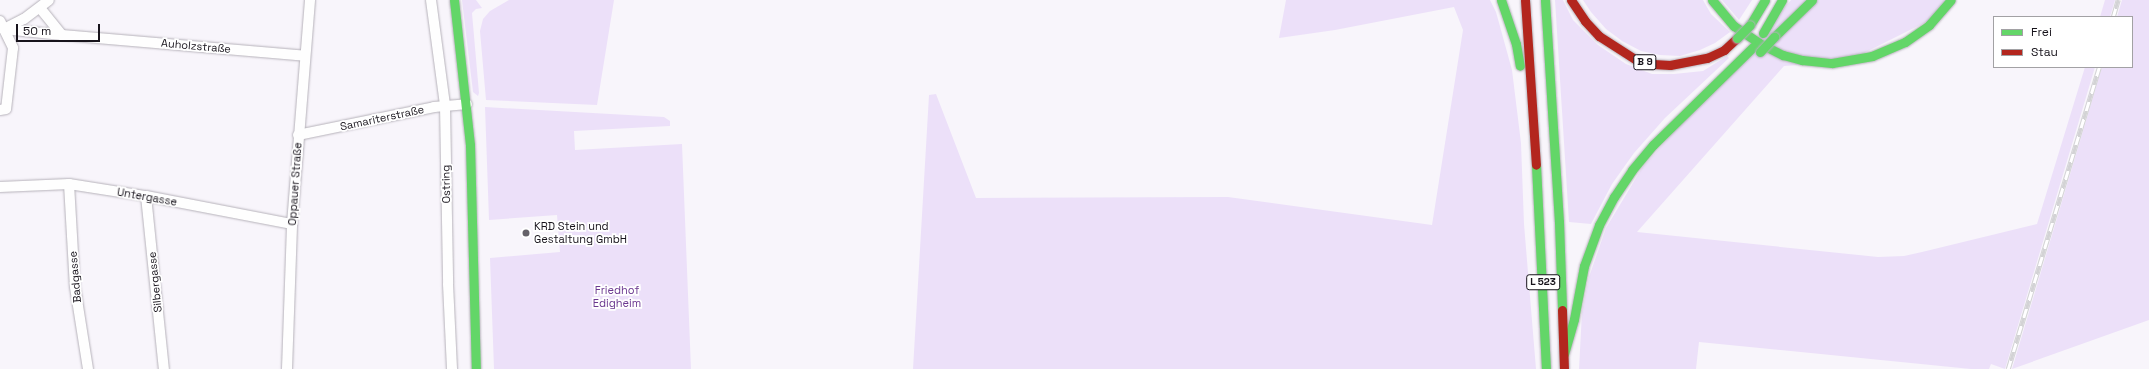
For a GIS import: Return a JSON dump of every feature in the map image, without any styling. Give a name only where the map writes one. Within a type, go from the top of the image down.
[{"type":"main road","points":[[454,0],[467,104],[476,369]]},
{"type":"main road","points":[[1501,0],[1516,44],[1522,77],[1534,120]]},
{"type":"main road","points":[[1525,0],[1534,120]]},
{"type":"main road","points":[[1545,0],[1560,222],[1564,369]]},
{"type":"main road","name":"B 9","points":[[1571,0],[1585,21],[1599,36],[1635,59],[1652,64],[1670,65],[1707,58],[1724,50],[1750,25],[1765,0]]},
{"type":"main road","points":[[1712,0],[1734,26],[1759,43],[1783,55],[1802,60],[1832,62],[1872,56],[1905,42],[1929,25],[1951,0]]},
{"type":"main road","points":[[1756,49],[1763,33],[1782,0]]},
{"type":"main road","points":[[1564,354],[1574,319],[1578,291],[1592,243],[1618,192],[1645,155],[1725,72],[1774,37],[1812,0]]},
{"type":"main road","name":"L 523","points":[[1534,120],[1541,239],[1546,369]]},
{"type":"street","points":[[0,110],[6,109],[13,48],[1,26],[24,19],[49,0]]},
{"type":"street","name":"Oppauer Straße","points":[[287,369],[292,224],[310,0]]},
{"type":"street","name":"Ostring","points":[[430,0],[445,105],[448,284],[452,369]]},
{"type":"street","points":[[40,8],[59,34]]},
{"type":"street","name":"Auholzstraße","points":[[1,26],[59,34],[305,56]]},
{"type":"street","points":[[0,75],[11,70]]},
{"type":"street","name":"Samariterstraße","points":[[298,135],[445,105],[467,104]]},
{"type":"street","name":"Untergasse","points":[[0,187],[69,184],[146,196],[292,224]]},
{"type":"street","name":"Badgasse","points":[[69,184],[75,287],[88,369]]},
{"type":"street","name":"Silbergasse","points":[[146,196],[164,369]]},
{"type":"green space","points":[[462,0],[476,0],[482,8],[476,9],[472,13],[479,93],[478,96],[473,92]]},
{"type":"green space","points":[[509,0],[614,0],[597,105],[486,100],[480,31],[483,19],[490,11]]},
{"type":"green space","points":[[1286,0],[1490,0],[1496,12],[1512,70],[1521,143],[1524,224],[1536,369],[913,369],[929,95],[936,94],[976,198],[1228,197],[1432,225],[1463,30],[1454,7],[1335,30],[1279,38]]},
{"type":"green space","points":[[1555,0],[1563,0],[1573,20],[1598,45],[1626,64],[1652,74],[1674,74],[1703,71],[1727,56],[1729,58],[1665,118],[1634,153],[1612,184],[1591,224],[1569,222]]},
{"type":"green space","points":[[1583,0],[1703,0],[1711,14],[1730,32],[1715,43],[1700,50],[1680,56],[1660,55],[1641,51],[1622,41],[1606,29]]},
{"type":"green space","points":[[1722,0],[1752,0],[1739,20]]},
{"type":"green space","points":[[1791,0],[1951,0],[1940,15],[1846,62],[1784,66],[1637,232],[1878,257],[1904,256],[2037,224],[2085,68],[2095,68],[2005,369],[1991,364],[1989,369],[1971,369],[1699,342],[1696,369],[1579,369],[1582,312],[1589,277],[1606,228],[1642,168]]},
{"type":"green space","points":[[2105,0],[2115,0],[2110,16],[2100,16]]},
{"type":"green space","points":[[2122,0],[2149,0],[2149,320],[2012,369],[2102,68],[2133,68],[2133,16],[2117,16]]},
{"type":"green space","name":"Friedhof Edigheim","points":[[485,107],[664,117],[670,121],[670,126],[574,131],[575,150],[682,144],[691,369],[494,369],[490,258],[560,252],[557,215],[489,220]]},
{"type":"railway","points":[[2113,16],[2118,0]]},
{"type":"railway","points":[[2008,369],[2099,68]]},
{"type":"traffic: fast","points":[[454,0],[470,145],[476,369]]},
{"type":"traffic: fast","points":[[1501,0],[1516,44],[1520,66]]},
{"type":"traffic: fast","points":[[1545,0],[1559,222],[1562,310]]},
{"type":"traffic: fast","points":[[1712,0],[1734,26],[1759,43],[1783,55],[1802,60],[1832,63],[1872,56],[1905,42],[1929,25],[1951,0]]},
{"type":"traffic: fast","points":[[1750,25],[1765,0]]},
{"type":"traffic: fast","points":[[1763,33],[1782,0]]},
{"type":"traffic: fast","points":[[1774,37],[1812,0]]},
{"type":"traffic: fast","points":[[1737,38],[1750,25]]},
{"type":"traffic: fast","points":[[1760,52],[1774,37]]},
{"type":"traffic: fast","points":[[1564,354],[1574,319],[1584,266],[1599,225],[1614,197],[1632,170],[1653,145],[1753,47]]},
{"type":"traffic: fast","points":[[1536,165],[1546,369]]},
{"type":"traffic: jam","points":[[1525,0],[1536,165]]},
{"type":"traffic: jam","points":[[1571,0],[1585,21],[1599,36],[1635,59],[1653,64],[1670,65],[1707,58],[1724,50],[1737,38]]},
{"type":"traffic: jam","points":[[1562,310],[1564,369]]},
{"type":"place","name":"KRD Stein und Gestaltung GmbH","points":[[526,233]]}]
